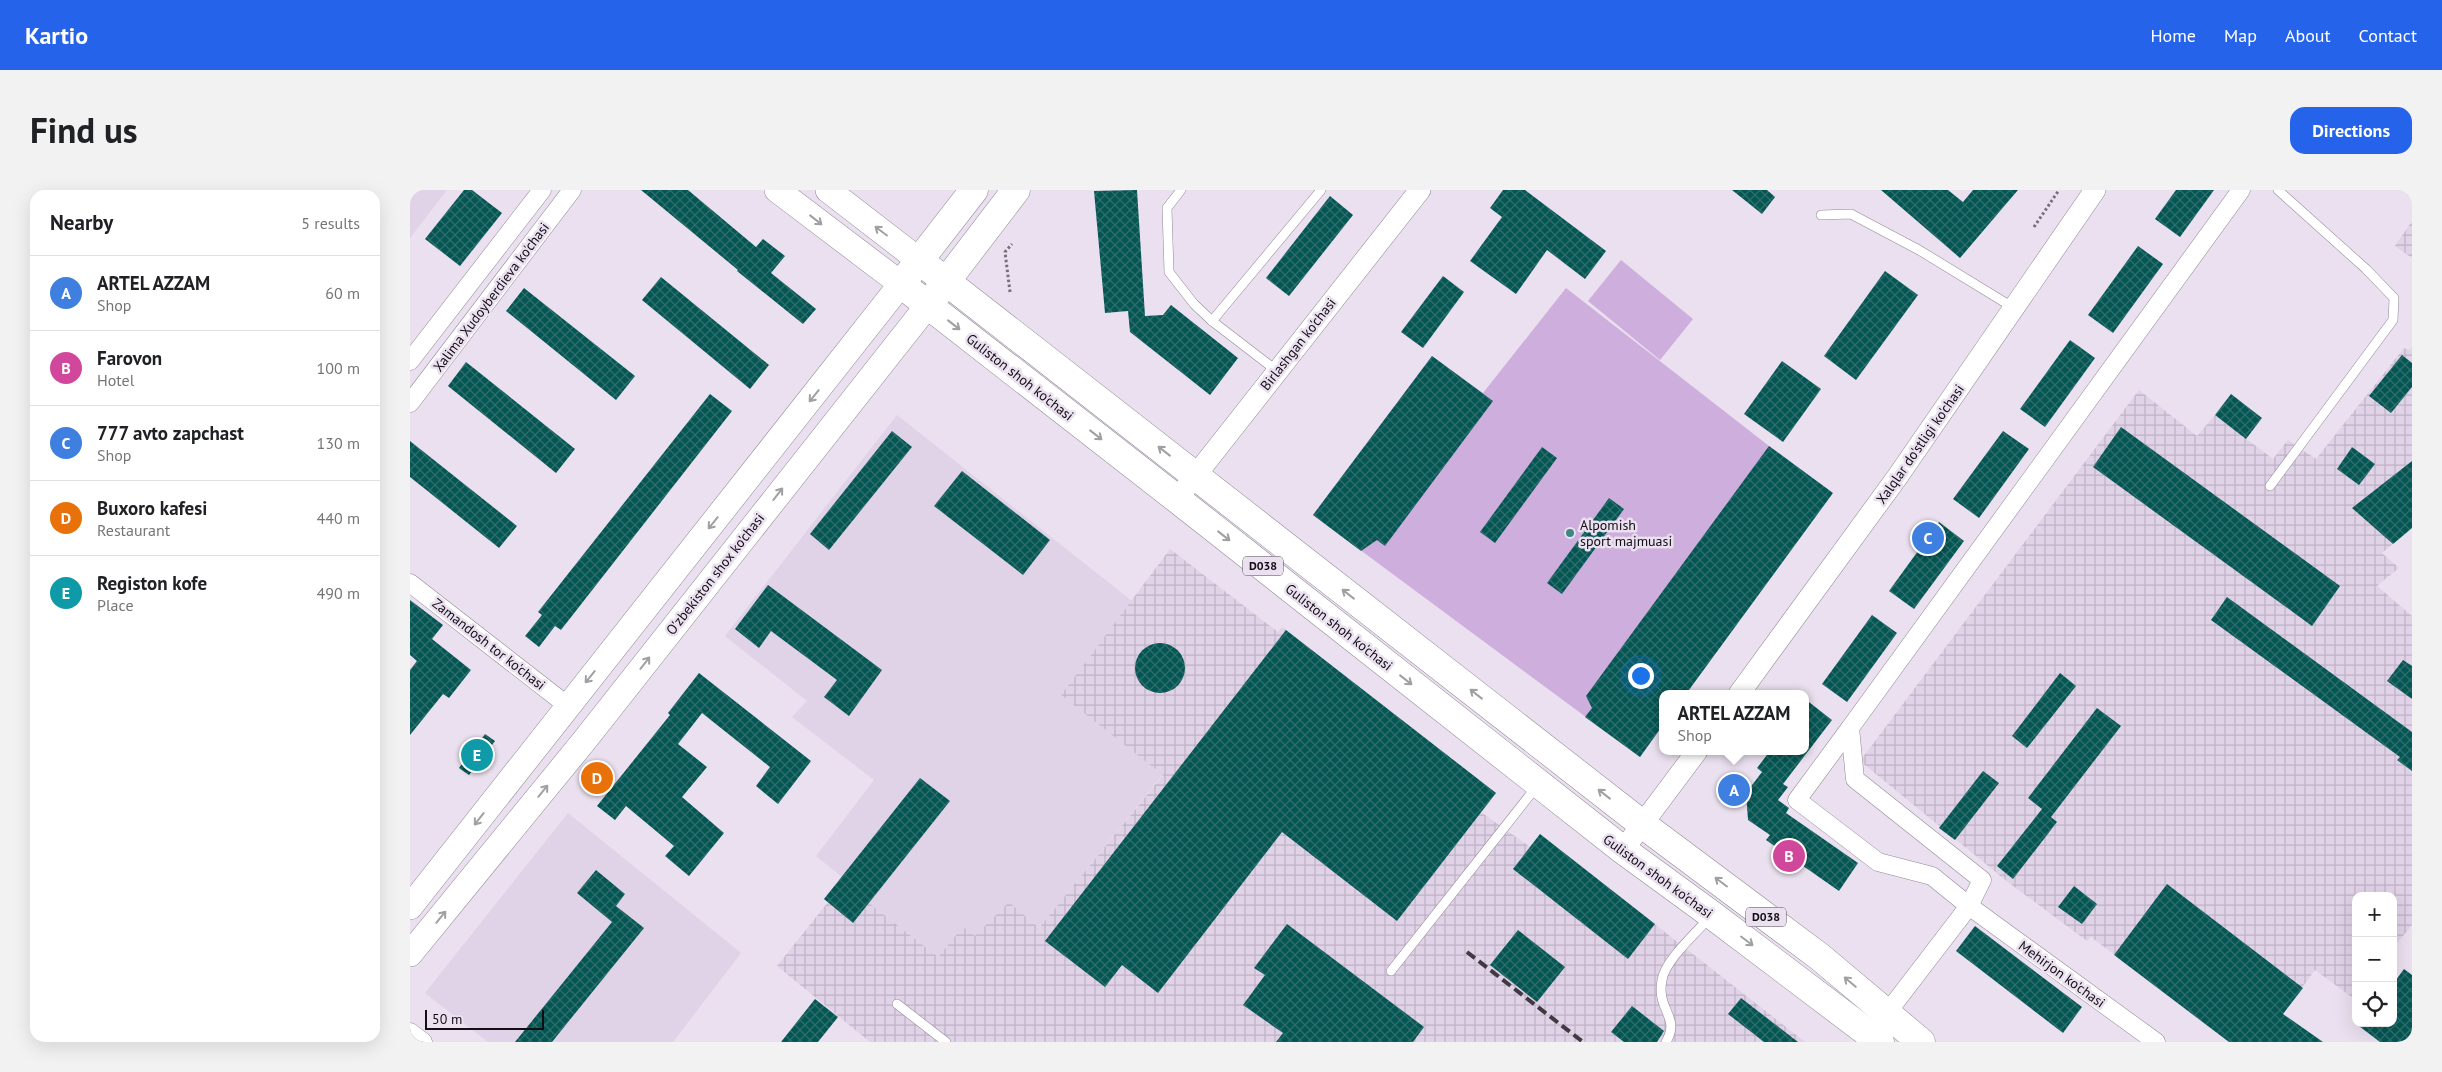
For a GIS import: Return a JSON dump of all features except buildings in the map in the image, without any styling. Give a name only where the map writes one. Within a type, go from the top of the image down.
[{"type":"main road","name":"Guliston shoh ko'chasi","points":[[777,190],[1177,499],[1622,850],[1712,915],[1880,1042]]},
{"type":"main road","name":"Guliston shoh ko'chasi","points":[[828,190],[1642,824],[1812,951],[1921,1042]]},
{"type":"main road","points":[[410,906],[867,330],[974,190]]},
{"type":"main road","name":"O'zbekiston shox ko'chasi","points":[[410,954],[584,741],[928,305],[1016,190]]},
{"type":"main road","points":[[952,219],[978,239]]},
{"type":"main road","points":[[867,330],[892,350]]},
{"type":"street","name":"Xalima Xudoyberdieva ko'chasi","points":[[410,361],[542,190]]},
{"type":"street","name":"Xalima Xudoyberdieva ko'chasi","points":[[410,403],[572,190]]},
{"type":"street","name":"Birlashgan ko'chasi","points":[[1177,499],[1420,190]]},
{"type":"street","name":"Xalqlar do'stligi ko'chasi","points":[[1742,690],[1898,476],[2095,190]]},
{"type":"street","points":[[1887,1013],[1969,906],[1982,880],[1855,779],[1850,728],[2241,190]]},
{"type":"street","name":"Zamandosh tor ko'chasi","points":[[410,583],[568,706]]},
{"type":"street","name":"Mehirjon ko'chasi","points":[[1850,728],[1797,800],[1878,862],[1932,876],[1969,906],[2156,1042]]},
{"type":"street","points":[[1622,850],[1694,755]]},
{"type":"street","points":[[410,1032],[423,1042]]},
{"type":"lane","points":[[1181,190],[1167,208],[1169,272],[1194,304],[1212,321],[1277,371]]},
{"type":"lane","points":[[1212,321],[1321,190]]},
{"type":"lane","points":[[2270,486],[2393,320],[2394,298],[2366,269],[2278,190]]},
{"type":"lane","points":[[1821,215],[1851,214],[1919,250],[2014,308]]},
{"type":"lane","points":[[1391,972],[1538,784]]},
{"type":"lane","points":[[1666,1042],[1672,1032],[1671,1021],[1662,1004],[1660,992],[1662,978],[1669,964],[1712,915]]},
{"type":"lane","points":[[897,1004],[946,1042]]},
{"type":"path","points":[[2034,227],[2059,190]]},
{"type":"path","points":[[1010,292],[1005,252],[1012,244]]},
{"type":"shaded area","points":[[410,190],[447,190],[410,238]]},
{"type":"shaded area","points":[[2412,221],[2412,258],[2395,246]]},
{"type":"shaded area","points":[[1621,260],[1693,319],[1660,360],[1588,301]]},
{"type":"shaded area","name":"Alpomish sport majmuasi","points":[[1566,288],[1769,446],[1665,690],[1659,690],[1659,731],[1640,757],[1313,515],[1432,356],[1483,393]]},
{"type":"shaded area","points":[[2412,347],[2412,528],[2382,553],[2399,568],[2377,586],[2412,616],[2412,925],[2397,943],[2397,892],[2352,892],[2352,997],[2315,970],[2262,1042],[2229,1042],[2091,937],[2087,941],[2009,883],[1860,761],[2139,390],[2197,436],[2215,415],[2273,459],[2288,440],[2316,459],[2404,348],[2410,350]]},
{"type":"shaded area","points":[[897,415],[1132,601],[1061,695],[1163,774],[1039,928],[1009,902],[975,937],[963,928],[938,957],[869,903],[853,923],[824,899],[842,877],[816,856],[874,780],[792,717],[807,701],[725,636]]},
{"type":"shaded area","points":[[1170,549],[1278,632],[1282,627],[1496,793],[1481,812],[1530,847],[1540,834],[1805,1042],[870,1042],[777,966],[828,902],[853,923],[869,903],[938,957],[963,927],[975,936],[1009,902],[1039,928],[1163,775],[1061,695]]},
{"type":"shaded area","points":[[568,813],[741,953],[673,1042],[488,1042],[425,993]]},
{"type":"railway","points":[[1467,952],[1583,1042]]},
{"type":"place","name":"Alpomish sport majmuasi","points":[[1570,533]]},
{"type":"place","name":"777 avto zapchast","points":[[1928,538]]},
{"type":"place","name":"Registon kofe","points":[[477,755]]},
{"type":"place","name":"Buxoro kafesi","points":[[597,778]]},
{"type":"place","name":"ARTEL AZZAM","points":[[1734,790]]},
{"type":"place","name":"Farovon","points":[[1789,856]]}]
